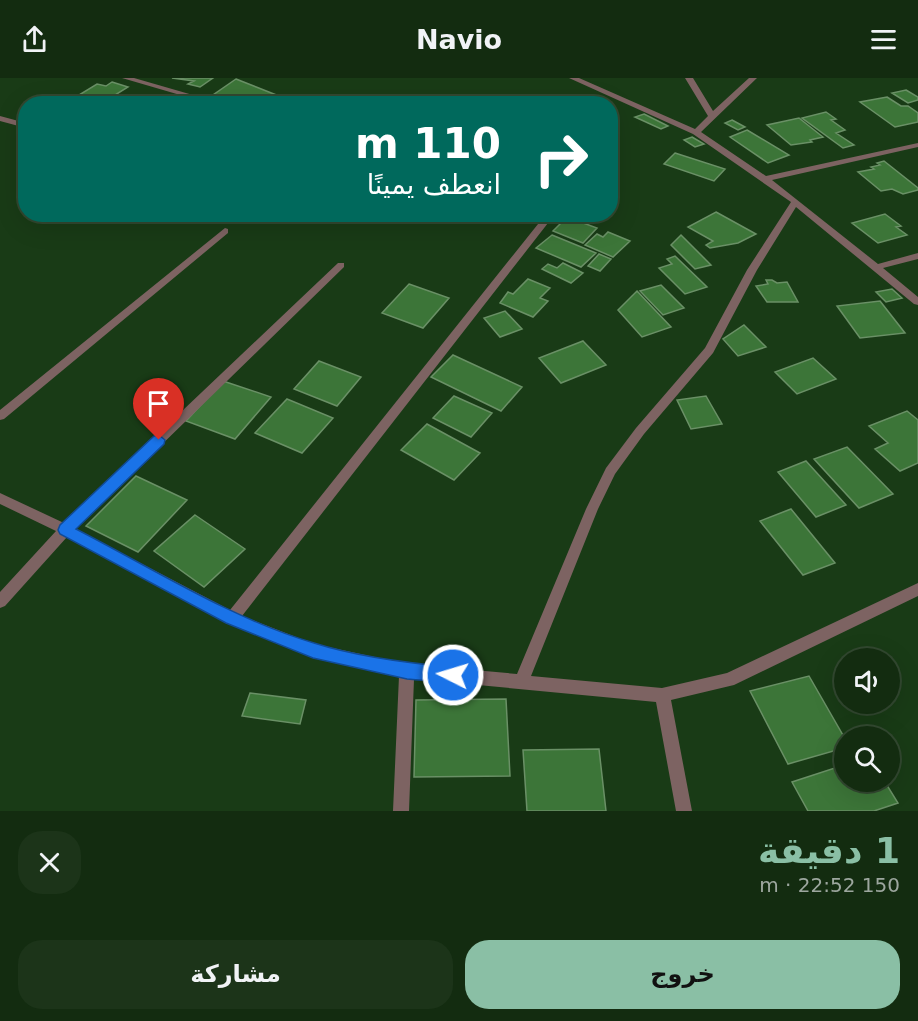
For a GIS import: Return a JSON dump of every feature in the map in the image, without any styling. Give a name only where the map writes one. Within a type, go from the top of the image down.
[{"type":"street","points":[[573,78],[614,96]]},
{"type":"street","points":[[689,78],[712,116]]},
{"type":"street","points":[[696,132],[753,78]]},
{"type":"street","points":[[133,79],[193,96]]},
{"type":"street","points":[[618,98],[696,132],[765,179],[918,302]]},
{"type":"street","points":[[0,118],[18,124]]},
{"type":"street","points":[[765,179],[918,145]]},
{"type":"street","points":[[521,682],[592,509],[610,471],[640,431],[709,350],[752,270],[795,202]]},
{"type":"street","points":[[232,618],[545,222]]},
{"type":"street","points":[[0,416],[225,231]]},
{"type":"street","points":[[877,267],[918,256]]},
{"type":"street","points":[[0,602],[65,530],[341,265]]},
{"type":"street","points":[[0,498],[232,618],[313,651],[407,671],[662,696],[729,680],[918,589]]},
{"type":"street","points":[[401,811],[407,671]]},
{"type":"street","points":[[662,696],[684,811]]},
{"type":"building","points":[[172,78],[213,78],[200,87],[188,84],[194,81]]},
{"type":"building","points":[[236,79],[279,96],[217,96],[213,95]]},
{"type":"building","points":[[112,82],[128,87],[114,96],[79,95],[97,84],[106,86]]},
{"type":"building","points":[[906,90],[918,97],[918,100],[908,103],[892,93]]},
{"type":"building","points":[[887,97],[918,113],[918,122],[895,127],[860,102]]},
{"type":"building","points":[[826,112],[836,119],[831,120],[845,130],[836,133],[854,145],[843,148],[802,118]]},
{"type":"building","points":[[644,114],[668,126],[661,129],[635,117]]},
{"type":"building","points":[[799,118],[823,137],[810,140],[812,142],[791,145],[767,125]]},
{"type":"building","points":[[732,120],[745,127],[738,130],[725,123]]},
{"type":"building","points":[[747,130],[789,155],[768,163],[730,137]]},
{"type":"building","points":[[692,137],[704,144],[695,147],[684,140]]},
{"type":"building","points":[[675,153],[725,169],[714,181],[664,164]]},
{"type":"building","points":[[884,161],[918,190],[903,194],[892,189],[881,191],[858,172],[874,169],[871,167],[880,165],[877,163]]},
{"type":"building","points":[[716,212],[756,234],[738,243],[710,248],[706,245],[713,241],[688,227]]},
{"type":"building","points":[[885,214],[901,226],[896,227],[907,235],[878,243],[852,223]]},
{"type":"building","points":[[562,222],[581,222],[597,228],[583,243],[553,231]]},
{"type":"building","points":[[608,232],[630,241],[613,257],[585,245],[597,234],[603,237]]},
{"type":"building","points":[[552,235],[596,253],[581,267],[536,248]]},
{"type":"building","points":[[681,235],[711,265],[695,269],[671,245]]},
{"type":"building","points":[[599,254],[611,259],[600,271],[588,266]]},
{"type":"building","points":[[675,256],[707,287],[685,294],[659,268],[672,264],[667,259]]},
{"type":"building","points":[[563,263],[583,273],[571,283],[542,269],[548,264],[557,268]]},
{"type":"building","points":[[528,279],[550,288],[540,298],[548,301],[533,317],[500,303],[508,292],[513,294]]},
{"type":"building","points":[[766,280],[777,283],[787,282],[798,302],[767,302],[756,286],[768,284]]},
{"type":"building","points":[[409,284],[449,298],[423,328],[382,313]]},
{"type":"building","points":[[661,285],[684,308],[663,315],[640,291]]},
{"type":"building","points":[[892,289],[902,298],[886,302],[876,292]]},
{"type":"building","points":[[637,291],[671,327],[642,337],[618,310]]},
{"type":"building","points":[[880,301],[905,333],[860,338],[837,306]]},
{"type":"building","points":[[505,311],[522,329],[500,337],[484,318]]},
{"type":"building","points":[[744,325],[766,347],[738,356],[723,339]]},
{"type":"building","points":[[583,341],[606,365],[561,383],[539,358]]},
{"type":"building","points":[[453,355],[522,387],[501,411],[431,377]]},
{"type":"building","points":[[813,358],[836,379],[797,394],[775,372]]},
{"type":"building","points":[[319,361],[361,377],[337,406],[294,389]]},
{"type":"building","points":[[223,381],[271,397],[235,439],[186,421]]},
{"type":"building","points":[[454,396],[492,413],[471,437],[433,418]]},
{"type":"building","points":[[706,396],[722,424],[691,429],[677,400]]},
{"type":"building","points":[[287,399],[333,418],[302,453],[255,433]]},
{"type":"building","points":[[907,411],[918,420],[918,463],[900,471],[875,449],[888,443],[869,426]]},
{"type":"building","points":[[427,424],[480,453],[454,480],[401,450]]},
{"type":"building","points":[[847,447],[893,494],[859,508],[814,459]]},
{"type":"building","points":[[806,461],[846,505],[816,517],[778,472]]},
{"type":"building","points":[[136,476],[187,500],[138,552],[86,526]]},
{"type":"building","points":[[791,509],[835,563],[803,575],[760,521]]},
{"type":"building","points":[[195,515],[245,549],[204,587],[154,551]]},
{"type":"building","points":[[809,676],[838,726],[834,726],[834,751],[788,764],[750,691]]},
{"type":"building","points":[[250,693],[306,700],[300,724],[242,716]]},
{"type":"building","points":[[506,699],[510,776],[414,777],[416,700]]},
{"type":"building","points":[[599,749],[606,811],[527,811],[523,750]]},
{"type":"building","points":[[834,768],[834,792],[891,792],[898,803],[874,811],[808,811],[792,782]]},
{"type":"route","points":[[159,440],[65,530],[232,618],[313,651],[407,671],[453,675]]}]
